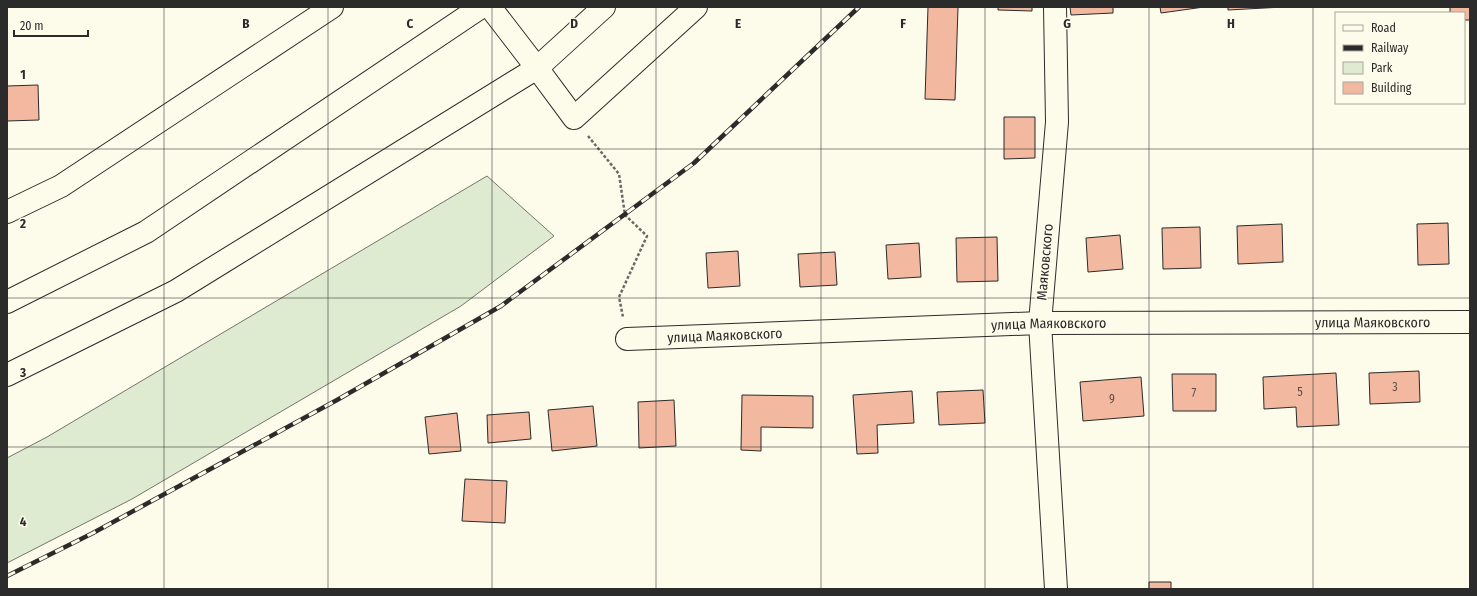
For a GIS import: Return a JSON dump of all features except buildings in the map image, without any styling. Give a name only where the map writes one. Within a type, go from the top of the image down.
[{"type":"street","points":[[7,212],[61,186],[332,7]]},
{"type":"street","points":[[7,302],[146,232],[482,7]]},
{"type":"street","points":[[490,7],[538,68],[574,118],[696,7]]},
{"type":"street","points":[[7,375],[176,291],[538,68],[604,7]]},
{"type":"street","name":"Маяковского","points":[[1055,7],[1057,122],[1040,323],[1056,589]]},
{"type":"street","points":[[7,203],[31,201]]},
{"type":"street","name":"улица Маяковского","points":[[627,339],[1040,323],[1470,322]]},
{"type":"path","points":[[574,118],[619,174],[625,216],[647,236],[619,297],[627,339]]},
{"type":"green space","points":[[487,176],[554,236],[461,306],[132,499],[7,563],[7,458],[47,437]]},
{"type":"railway","points":[[7,576],[93,533],[337,400],[501,306],[694,163],[859,7]]}]
